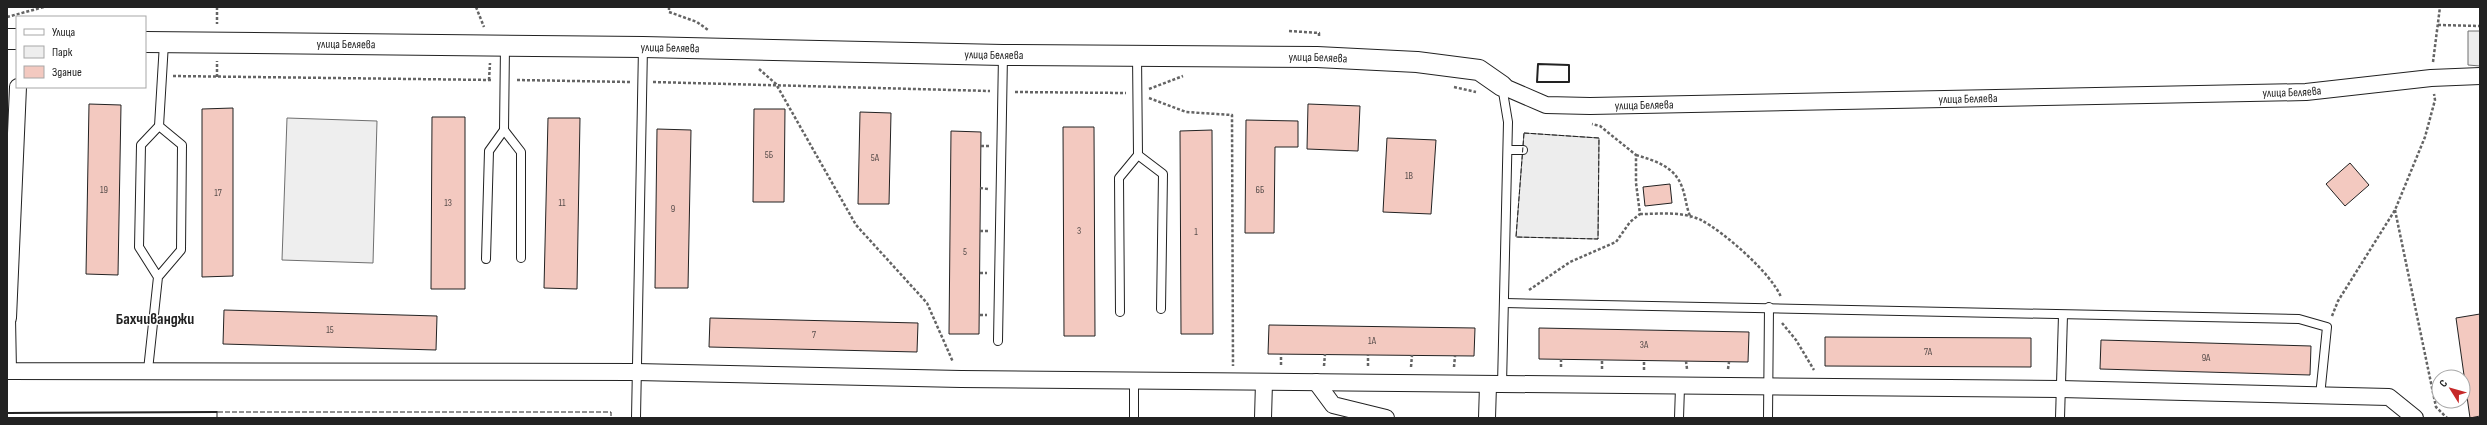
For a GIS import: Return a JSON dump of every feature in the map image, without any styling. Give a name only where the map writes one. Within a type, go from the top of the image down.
[{"type":"street","name":"улица Беляева","points":[[155,42],[643,46],[739,50],[1003,55],[1137,54],[1318,57],[1417,62],[1479,70],[1502,86],[1546,105],[1590,106],[2306,92],[2431,78],[2480,76]]},
{"type":"street","points":[[18,88],[7,318],[8,371],[148,370],[636,372],[961,379],[1768,388],[2060,389],[2389,397],[2415,418]]},
{"type":"street","points":[[1263,418],[1264,382]]},
{"type":"street","points":[[1316,382],[1333,405],[1386,418]]},
{"type":"street","points":[[1488,418],[1495,385]]},
{"type":"lane","points":[[155,42],[162,76],[159,126],[141,146],[139,247],[158,277]]},
{"type":"lane","points":[[486,259],[489,151],[504,130],[505,46]]},
{"type":"lane","points":[[636,418],[643,46]]},
{"type":"lane","points":[[1120,312],[1120,178],[1138,155],[1137,54]]},
{"type":"lane","points":[[998,341],[1003,55]]},
{"type":"lane","points":[[1495,385],[1505,303],[1508,122],[1502,86]]},
{"type":"lane","points":[[148,370],[158,277],[181,250],[182,145],[159,126]]},
{"type":"lane","points":[[504,130],[521,152],[521,258]]},
{"type":"lane","points":[[1508,150],[1523,150]]},
{"type":"lane","points":[[1138,155],[1163,174],[1161,309]]},
{"type":"lane","points":[[1505,303],[1781,307],[2063,315],[2299,319],[2327,327],[2320,396]]},
{"type":"lane","points":[[1768,418],[1769,307]]},
{"type":"lane","points":[[2060,418],[2063,315]]},
{"type":"lane","points":[[1134,380],[1134,418]]},
{"type":"lane","points":[[1679,418],[1680,387]]},
{"type":"path","points":[[7,16],[44,7]]},
{"type":"path","points":[[670,7],[670,12],[697,22],[715,34]]},
{"type":"path","points":[[2327,327],[2338,301],[2395,210],[2405,182],[2425,137],[2435,100],[2431,78],[2440,7]]},
{"type":"path","points":[[2438,25],[2480,26]]},
{"type":"path","points":[[739,50],[776,84],[856,225],[927,303],[961,379]]},
{"type":"path","points":[[162,76],[776,84],[1003,92],[1138,93],[1186,112],[1232,115],[1233,381]]},
{"type":"path","points":[[1138,93],[1182,76],[1190,76]]},
{"type":"path","points":[[1636,155],[1654,161],[1675,172],[1682,188],[1691,218]]},
{"type":"path","points":[[2395,210],[2436,407],[2448,418]]},
{"type":"path","points":[[1640,214],[1675,213],[1701,220],[1760,266],[1780,295],[1780,320],[1796,340],[1818,375],[1822,388]]},
{"type":"green space","points":[[287,118],[377,121],[373,263],[282,260]]},
{"type":"shaded area","points":[[2468,31],[2480,31],[2480,66],[2468,65]]},
{"type":"shaded area","points":[[1524,133],[1599,138],[1598,239],[1516,237]]},
{"type":"building","points":[[89,104],[121,105],[118,275],[86,274]]},
{"type":"building","points":[[1308,104],[1360,106],[1358,151],[1307,149]]},
{"type":"building","points":[[233,108],[233,276],[202,277],[202,109]]},
{"type":"building","points":[[754,109],[785,109],[784,202],[753,202]]},
{"type":"building","points":[[860,112],[891,113],[889,204],[858,204]]},
{"type":"building","points":[[432,117],[465,117],[465,289],[431,289]]},
{"type":"building","points":[[548,118],[580,118],[577,289],[544,288]]},
{"type":"building","points":[[1246,120],[1298,121],[1298,147],[1275,147],[1274,233],[1245,233]]},
{"type":"building","points":[[1063,127],[1094,127],[1095,336],[1064,336]]},
{"type":"building","points":[[657,129],[691,130],[688,288],[655,288]]},
{"type":"building","points":[[1212,130],[1213,334],[1181,334],[1180,131]]},
{"type":"building","points":[[951,131],[981,132],[979,334],[949,334]]},
{"type":"building","points":[[1387,138],[1436,140],[1431,214],[1383,212]]},
{"type":"building","points":[[2350,163],[2369,185],[2345,206],[2326,184]]},
{"type":"building","points":[[1670,184],[1672,203],[1645,206],[1643,187]]},
{"type":"building","points":[[224,310],[437,316],[436,350],[223,344]]},
{"type":"building","points":[[2480,314],[2480,416],[2470,418],[2469,409],[2471,409],[2471,369],[2463,369],[2456,318]]},
{"type":"building","points":[[710,318],[918,323],[917,352],[709,347]]},
{"type":"building","points":[[1269,325],[1475,328],[1474,356],[1268,354]]},
{"type":"building","points":[[1539,328],[1749,332],[1748,362],[1539,359]]},
{"type":"building","points":[[1825,337],[2031,338],[2031,367],[1825,366]]},
{"type":"building","points":[[2101,340],[2311,346],[2310,375],[2100,369]]},
{"type":"fence","points":[[1524,133],[1599,138],[1598,239],[1516,237],[1524,133]]},
{"type":"fence","points":[[217,418],[217,412],[611,412],[611,418]]},
{"type":"wall","points":[[1538,64],[1569,65],[1569,82],[1537,82],[1538,64]]},
{"type":"wall","points":[[7,413],[217,412]]},
{"type":"district","name":"Бахчиванджи","points":[[155,319]]}]
